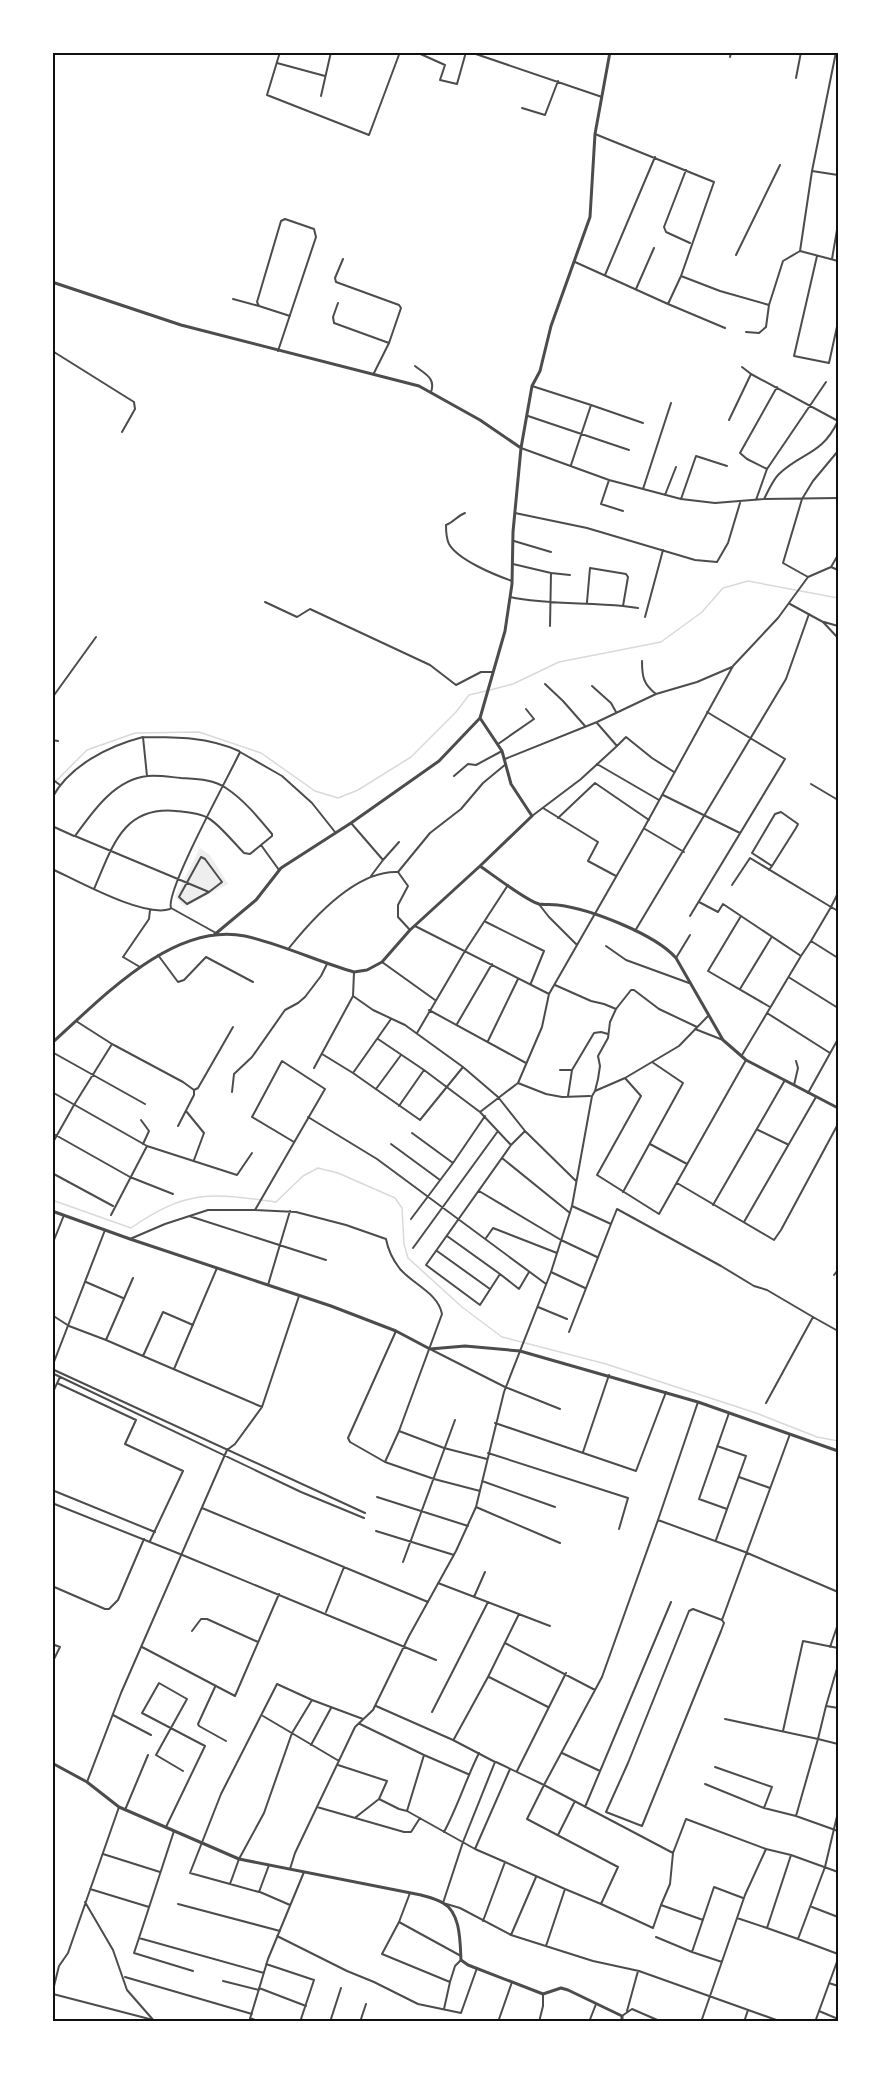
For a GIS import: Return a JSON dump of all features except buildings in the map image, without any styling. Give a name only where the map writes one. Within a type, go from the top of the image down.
[{"type":"street","points":[[280,52],[267,95],[369,135],[400,52]]},
{"type":"street","points":[[321,96],[331,52]]},
{"type":"street","points":[[416,52],[445,65],[440,80],[457,84],[466,52]]},
{"type":"street","points":[[470,52],[602,97]]},
{"type":"street","points":[[214,935],[256,900],[279,870],[439,761],[480,718],[505,631],[512,581],[521,448],[532,386],[540,370],[551,326],[590,217],[595,134],[610,52]]},
{"type":"street","points":[[730,57],[731,52]]},
{"type":"street","points":[[795,78],[801,52]]},
{"type":"street","points":[[800,251],[812,171],[836,52]]},
{"type":"street","points":[[277,63],[325,76]]},
{"type":"street","points":[[522,108],[545,115],[558,81]]},
{"type":"street","points":[[595,134],[714,182],[681,276],[668,304]]},
{"type":"street","points":[[605,275],[655,157]]},
{"type":"street","points":[[736,255],[780,165]]},
{"type":"street","points":[[686,170],[664,227],[666,232],[691,244]]},
{"type":"street","points":[[812,171],[838,175]]},
{"type":"street","points":[[259,306],[258,297],[282,221],[285,219],[314,229],[316,237],[278,351]]},
{"type":"street","points":[[831,260],[838,224]]},
{"type":"street","points":[[636,289],[654,248]]},
{"type":"street","points":[[746,332],[759,333],[766,327],[783,261],[800,251],[838,261]]},
{"type":"street","points":[[817,256],[794,356],[828,363],[838,322]]},
{"type":"street","points":[[343,259],[336,282],[399,305],[401,309],[374,374]]},
{"type":"street","points":[[574,261],[725,328]]},
{"type":"street","points":[[681,276],[720,291],[770,305]]},
{"type":"street","points":[[52,282],[181,325],[419,386],[480,420],[521,448],[609,480],[681,499],[715,503],[764,499],[838,498]]},
{"type":"street","points":[[233,299],[290,316]]},
{"type":"street","points":[[338,303],[333,317],[334,322],[388,342]]},
{"type":"street","points":[[52,347],[53,353],[134,402],[135,409],[122,432]]},
{"type":"street","points":[[415,366],[431,378],[434,384],[431,392]]},
{"type":"street","points":[[742,367],[751,375],[838,421],[833,432],[821,446],[811,454],[792,463],[778,475],[764,499]]},
{"type":"street","points":[[729,420],[751,375]]},
{"type":"street","points":[[756,500],[767,469],[826,382]]},
{"type":"street","points":[[532,386],[643,423]]},
{"type":"street","points":[[767,469],[740,453],[777,387]]},
{"type":"street","points":[[643,489],[671,403]]},
{"type":"street","points":[[571,465],[591,405]]},
{"type":"street","points":[[528,416],[629,450]]},
{"type":"street","points":[[808,577],[783,563],[802,499],[813,481],[838,451]]},
{"type":"street","points":[[681,499],[696,456],[728,466]]},
{"type":"street","points":[[665,495],[676,466]]},
{"type":"street","points":[[609,480],[602,504],[623,511]]},
{"type":"street","points":[[515,513],[634,540],[695,560],[717,562],[728,543],[741,502]]},
{"type":"street","points":[[465,513],[446,525],[446,536],[450,547],[471,563],[512,581]]},
{"type":"street","points":[[513,540],[551,552]]},
{"type":"street","points":[[645,617],[663,550]]},
{"type":"street","points":[[480,1112],[518,1083],[542,1027],[549,993],[645,828],[733,666],[778,618],[808,577],[831,567],[838,555]]},
{"type":"street","points":[[513,564],[570,575]]},
{"type":"street","points":[[831,567],[838,570]]},
{"type":"street","points":[[587,602],[590,568],[626,574],[628,581],[623,606]]},
{"type":"street","points":[[550,626],[551,573]]},
{"type":"street","points":[[510,597],[638,608]]},
{"type":"street","points":[[265,602],[297,617],[310,609],[430,665],[456,686],[481,672],[494,673]]},
{"type":"street","points":[[789,603],[823,622],[838,626]]},
{"type":"street","points":[[635,931],[752,740],[786,679],[809,614]]},
{"type":"street","points":[[823,622],[838,638]]},
{"type":"street","points":[[52,698],[96,637]]},
{"type":"street","points":[[642,661],[642,678],[647,687],[656,694]]},
{"type":"street","points":[[505,759],[597,722],[656,694],[697,682],[733,666]]},
{"type":"street","points":[[545,684],[585,726]]},
{"type":"street","points":[[592,686],[611,702],[616,712]]},
{"type":"street","points":[[498,744],[534,719],[526,709]]},
{"type":"street","points":[[690,916],[785,759],[707,712]]},
{"type":"street","points":[[480,718],[502,751],[511,784],[532,816]]},
{"type":"street","points":[[597,722],[617,746]]},
{"type":"street","points":[[52,798],[60,785],[84,764],[124,741],[143,737],[187,737],[215,742],[240,752],[282,776],[312,802],[335,832]]},
{"type":"street","points":[[143,737],[147,776]]},
{"type":"street","points":[[52,1043],[140,967],[158,955],[196,939],[224,934],[246,936],[354,972],[367,970],[382,962],[410,930],[532,816],[597,764],[626,737],[674,772]]},
{"type":"street","points":[[52,740],[58,741]]},
{"type":"street","points":[[454,776],[468,764],[476,765],[502,751]]},
{"type":"street","points":[[214,935],[171,908],[169,903],[207,817],[240,752]]},
{"type":"street","points":[[398,872],[430,833],[461,808],[483,783],[506,764]]},
{"type":"street","points":[[597,764],[660,801]]},
{"type":"street","points":[[75,836],[104,799],[122,784],[147,776],[193,778],[224,787],[241,799],[272,834],[250,854],[244,853],[207,817],[155,810],[142,814],[134,818],[124,829],[94,889]]},
{"type":"street","points":[[52,779],[60,785]]},
{"type":"street","points":[[558,818],[595,783],[649,820]]},
{"type":"street","points":[[812,784],[838,800]]},
{"type":"street","points":[[663,795],[740,833]]},
{"type":"street","points":[[543,808],[598,842],[588,861],[616,876]]},
{"type":"street","points":[[769,870],[772,866],[798,824],[781,812],[775,814],[752,853],[772,866]]},
{"type":"street","points":[[351,823],[383,860]]},
{"type":"street","points":[[52,825],[209,892]]},
{"type":"street","points":[[645,828],[684,852]]},
{"type":"street","points":[[371,876],[399,842]]},
{"type":"street","points":[[261,845],[279,870]]},
{"type":"street","points":[[201,856],[222,882],[187,904],[179,897],[187,883],[201,856]]},
{"type":"street","points":[[732,885],[750,858],[838,911]]},
{"type":"street","points":[[480,866],[538,903],[577,945]]},
{"type":"street","points":[[52,869],[116,899],[150,910],[163,911],[171,908]]},
{"type":"street","points":[[288,950],[309,923],[348,890],[371,876],[386,871],[398,872],[408,886],[398,905],[398,916],[410,930]]},
{"type":"street","points":[[417,1033],[465,951],[508,885]]},
{"type":"street","points":[[741,1056],[838,893]]},
{"type":"street","points":[[699,902],[718,912],[723,904],[801,956]]},
{"type":"street","points":[[538,903],[559,905],[596,914],[635,931],[667,949],[676,958],[723,1040]]},
{"type":"street","points":[[140,967],[123,957],[149,919],[150,910]]},
{"type":"street","points":[[741,916],[708,970],[771,1008]]},
{"type":"street","points":[[486,922],[544,951],[531,983]]},
{"type":"street","points":[[415,926],[549,993]]},
{"type":"street","points":[[676,958],[690,935]]},
{"type":"street","points":[[740,989],[771,937]]},
{"type":"street","points":[[811,941],[838,958]]},
{"type":"street","points":[[606,946],[626,960],[689,983]]},
{"type":"street","points":[[158,955],[178,982],[184,980],[206,957],[254,982]]},
{"type":"street","points":[[382,962],[435,1000]]},
{"type":"street","points":[[232,1092],[234,1074],[252,1057],[285,1010],[305,997],[327,964]]},
{"type":"street","points":[[457,1024],[492,964]]},
{"type":"street","points":[[314,1068],[353,996],[354,972]]},
{"type":"street","points":[[488,1041],[519,978]]},
{"type":"street","points":[[789,978],[838,1008]]},
{"type":"street","points":[[555,985],[591,1002],[616,1009]]},
{"type":"street","points":[[290,1869],[295,1853],[355,1727],[375,1705],[454,1555],[476,1507],[505,1387],[551,1272],[572,1206],[592,1096],[600,1066],[598,1056],[608,1038],[610,1022],[616,1009],[631,990],[634,990],[659,1008],[723,1040],[746,1060],[838,1108]]},
{"type":"street","points":[[353,996],[405,1025],[463,1067],[498,1097],[525,1131],[576,1181]]},
{"type":"street","points":[[429,1010],[526,1063]]},
{"type":"street","points":[[767,1013],[830,1053]]},
{"type":"street","points":[[595,1091],[625,1078],[679,1046],[709,1015]]},
{"type":"street","points":[[353,1073],[391,1019]]},
{"type":"street","points":[[76,1021],[194,1090],[195,1095],[178,1126]]},
{"type":"street","points":[[194,1090],[198,1088],[233,1028]]},
{"type":"street","points":[[568,1097],[572,1070],[594,1033],[608,1034]]},
{"type":"street","points":[[378,1039],[480,1112],[511,1145]]},
{"type":"street","points":[[808,1093],[838,1042]]},
{"type":"street","points":[[52,1144],[112,1044]]},
{"type":"street","points":[[52,1052],[145,1104]]},
{"type":"street","points":[[322,1054],[420,1120],[463,1067]]},
{"type":"street","points":[[376,1089],[402,1054]]},
{"type":"street","points":[[625,1078],[641,1096],[597,1175],[659,1214],[746,1060]]},
{"type":"street","points":[[255,1210],[325,1089],[282,1061],[252,1117],[294,1142]]},
{"type":"street","points":[[794,1085],[798,1068],[796,1061]]},
{"type":"street","points":[[623,1192],[683,1083],[652,1062]]},
{"type":"street","points":[[399,1106],[424,1070]]},
{"type":"street","points":[[560,1070],[572,1070]]},
{"type":"street","points":[[712,1206],[785,1080]]},
{"type":"street","points":[[518,1083],[546,1094],[568,1097],[592,1096]]},
{"type":"street","points":[[52,1092],[147,1146],[237,1175],[252,1153]]},
{"type":"street","points":[[744,1223],[816,1097]]},
{"type":"street","points":[[186,1111],[204,1133],[194,1160]]},
{"type":"street","points":[[411,1219],[485,1116]]},
{"type":"street","points":[[308,1117],[377,1159],[546,1284]]},
{"type":"street","points":[[141,1120],[149,1131],[143,1144]]},
{"type":"street","points":[[676,1183],[774,1240],[838,1124]]},
{"type":"street","points":[[758,1130],[789,1145]]},
{"type":"street","points":[[413,1248],[498,1131]]},
{"type":"street","points":[[500,1274],[480,1305],[426,1265],[511,1145],[525,1131]]},
{"type":"street","points":[[52,1133],[130,1177],[173,1194]]},
{"type":"street","points":[[412,1133],[453,1163]]},
{"type":"street","points":[[391,1144],[440,1180]]},
{"type":"street","points":[[650,1144],[687,1164]]},
{"type":"street","points":[[111,1215],[147,1146]]},
{"type":"street","points":[[502,1158],[570,1213]]},
{"type":"street","points":[[52,1173],[114,1207]]},
{"type":"street","points":[[479,1191],[561,1240],[597,1257]]},
{"type":"street","points":[[572,1206],[611,1224]]},
{"type":"street","points":[[568,1332],[617,1209],[838,1331]]},
{"type":"street","points":[[129,1239],[208,1210],[290,1211],[346,1225],[386,1239],[392,1256],[402,1271],[436,1299],[441,1306],[442,1314],[441,1322],[385,1462]]},
{"type":"street","points":[[52,1211],[299,1295],[396,1331],[505,1387],[560,1409]]},
{"type":"street","points":[[268,1285],[290,1211]]},
{"type":"street","points":[[52,1245],[64,1215]]},
{"type":"street","points":[[189,1216],[326,1260]]},
{"type":"street","points":[[486,1238],[492,1228],[557,1253]]},
{"type":"street","points":[[52,1370],[105,1230]]},
{"type":"street","points":[[447,1236],[519,1289],[529,1272]]},
{"type":"street","points":[[437,1251],[490,1289]]},
{"type":"street","points":[[174,1369],[217,1268]]},
{"type":"street","points":[[834,1275],[838,1270]]},
{"type":"street","points":[[551,1272],[585,1288]]},
{"type":"street","points":[[106,1340],[133,1278]]},
{"type":"street","points":[[86,1282],[123,1298]]},
{"type":"street","points":[[87,1782],[180,1554],[225,1454],[262,1407],[299,1295]]},
{"type":"street","points":[[538,1307],[567,1319]]},
{"type":"street","points":[[143,1356],[163,1312],[193,1325]]},
{"type":"street","points":[[52,1315],[69,1326],[262,1407]]},
{"type":"street","points":[[766,1403],[813,1317]]},
{"type":"street","points":[[396,1331],[348,1438],[350,1442],[385,1462],[434,1479],[480,1491]]},
{"type":"street","points":[[430,1349],[465,1347],[520,1351],[698,1402],[838,1451]]},
{"type":"street","points":[[52,1370],[60,1377],[162,1426],[302,1492],[364,1518]]},
{"type":"street","points":[[52,1370],[365,1513]]},
{"type":"street","points":[[582,1453],[609,1375]]},
{"type":"street","points":[[52,1394],[60,1377]]},
{"type":"street","points":[[57,1383],[136,1420],[125,1444],[183,1471],[150,1542]]},
{"type":"street","points":[[495,1423],[636,1471],[666,1392]]},
{"type":"street","points":[[601,1904],[618,1867],[527,1819],[602,1677],[698,1402]]},
{"type":"street","points":[[728,1509],[699,1499],[729,1413]]},
{"type":"street","points":[[403,1562],[455,1420]]},
{"type":"street","points":[[399,1431],[444,1448],[487,1459]]},
{"type":"street","points":[[722,1620],[693,1609],[689,1611],[606,1812],[642,1826],[721,1631],[724,1623],[722,1620],[745,1552],[790,1434]]},
{"type":"street","points":[[716,1540],[746,1456],[717,1446]]},
{"type":"street","points":[[488,1453],[628,1498],[619,1529]]},
{"type":"street","points":[[739,1477],[770,1488]]},
{"type":"street","points":[[482,1481],[555,1507]]},
{"type":"street","points":[[52,1490],[154,1532]]},
{"type":"street","points":[[377,1497],[468,1526]]},
{"type":"street","points":[[52,1503],[436,1660]]},
{"type":"street","points":[[476,1507],[560,1543]]},
{"type":"street","points":[[202,1508],[428,1602]]},
{"type":"street","points":[[658,1520],[716,1540],[838,1592]]},
{"type":"street","points":[[375,1532],[454,1555]]},
{"type":"street","points":[[52,1586],[105,1609],[110,1609],[118,1600],[144,1539]]},
{"type":"street","points":[[325,1613],[344,1567]]},
{"type":"street","points":[[474,1596],[485,1572]]},
{"type":"street","points":[[438,1583],[550,1626]]},
{"type":"street","points":[[141,1647],[235,1696],[279,1594]]},
{"type":"street","points":[[432,1712],[488,1602]]},
{"type":"street","points":[[585,1807],[671,1602]]},
{"type":"street","points":[[453,1740],[519,1614]]},
{"type":"street","points":[[192,1631],[201,1619],[207,1619],[258,1642]]},
{"type":"street","points":[[830,1647],[838,1624]]},
{"type":"street","points":[[783,1731],[803,1641],[838,1648]]},
{"type":"street","points":[[505,1643],[595,1690]]},
{"type":"street","points":[[52,1644],[60,1647],[52,1663]]},
{"type":"street","points":[[796,1816],[838,1665]]},
{"type":"street","points":[[517,1772],[566,1673]]},
{"type":"street","points":[[488,1677],[548,1707]]},
{"type":"street","points":[[166,1827],[205,1746],[171,1728],[142,1713],[159,1683],[188,1699],[171,1728],[156,1755],[183,1771]]},
{"type":"street","points":[[290,1905],[259,1892],[190,1872],[221,1794],[277,1684],[363,1719]]},
{"type":"street","points":[[216,1686],[198,1724],[226,1741]]},
{"type":"street","points":[[230,1884],[239,1859],[264,1813],[292,1733],[312,1700]]},
{"type":"street","points":[[375,1705],[544,1785],[673,1853]]},
{"type":"street","points":[[826,1706],[838,1708]]},
{"type":"street","points":[[311,1745],[331,1707]]},
{"type":"street","points":[[113,1715],[151,1735]]},
{"type":"street","points":[[262,1716],[339,1761]]},
{"type":"street","points":[[725,1719],[838,1744]]},
{"type":"street","points":[[358,1724],[468,1774]]},
{"type":"street","points":[[444,1832],[454,1814],[468,1774],[479,1753]]},
{"type":"street","points":[[562,1753],[601,1771]]},
{"type":"street","points":[[125,1809],[148,1755]]},
{"type":"street","points":[[407,1811],[424,1755]]},
{"type":"street","points":[[443,1902],[463,1842],[495,1761]]},
{"type":"street","points":[[52,1763],[87,1782],[119,1807],[239,1859],[411,1893],[443,1902],[460,1908],[511,1935],[638,1971],[782,2022]]},
{"type":"street","points":[[338,1765],[387,1781],[379,1799],[356,1817]]},
{"type":"street","points":[[715,1767],[772,1787],[764,1808]]},
{"type":"street","points":[[475,1849],[510,1769]]},
{"type":"street","points":[[705,1784],[764,1808],[796,1816],[838,1831]]},
{"type":"street","points":[[379,1799],[420,1817],[475,1849],[653,1928],[670,1884],[673,1853],[686,1819],[766,1849],[838,1872]]},
{"type":"street","points":[[558,1835],[574,1802]]},
{"type":"street","points":[[119,1807],[68,1953],[59,1966],[52,1994],[161,2022]]},
{"type":"street","points":[[317,1807],[356,1817],[395,1831],[411,1832],[420,1817]]},
{"type":"street","points":[[798,1939],[812,1907],[825,1867],[838,1812]]},
{"type":"street","points":[[174,1831],[134,1953],[193,1971]]},
{"type":"street","points":[[701,2022],[743,1899],[766,1849]]},
{"type":"street","points":[[102,1854],[160,1872]]},
{"type":"street","points":[[767,1928],[790,1855]]},
{"type":"street","points":[[483,1921],[505,1862]]},
{"type":"street","points":[[259,1892],[269,1865]]},
{"type":"street","points":[[260,2022],[250,2020],[266,1964],[304,1872]]},
{"type":"street","points":[[511,1935],[536,1877]]},
{"type":"street","points":[[692,1952],[714,1887],[743,1899]]},
{"type":"street","points":[[90,1888],[149,1907]]},
{"type":"street","points":[[546,1946],[565,1889]]},
{"type":"street","points":[[411,1893],[382,1954],[450,1982]]},
{"type":"street","points":[[85,1902],[105,1933],[127,1990],[154,2021]]},
{"type":"street","points":[[443,1902],[452,1911],[457,1924],[461,1958],[455,1966],[444,2009]]},
{"type":"street","points":[[178,1904],[280,1931]]},
{"type":"street","points":[[661,1905],[702,1920]]},
{"type":"street","points":[[812,1907],[838,1917]]},
{"type":"street","points":[[737,1918],[838,1954]]},
{"type":"street","points":[[399,1922],[477,1968],[543,1994],[561,1988],[568,1990],[622,2016]]},
{"type":"street","points":[[277,1936],[418,2004],[461,2013],[477,1968]]},
{"type":"street","points":[[657,1937],[722,1962]]},
{"type":"street","points":[[139,1938],[264,1973]]},
{"type":"street","points":[[815,2022],[838,1959]]},
{"type":"street","points":[[266,1964],[314,1980],[300,2022]]},
{"type":"street","points":[[627,2011],[638,1971]]},
{"type":"street","points":[[123,1977],[252,2014]]},
{"type":"street","points":[[224,1981],[259,1989],[306,2006]]},
{"type":"street","points":[[498,2022],[512,1982]]},
{"type":"street","points":[[829,1983],[838,1986]]},
{"type":"street","points":[[330,2022],[341,1988]]},
{"type":"street","points":[[539,2022],[543,1994]]},
{"type":"street","points":[[360,2022],[366,2004]]},
{"type":"street","points":[[589,2022],[596,2004]]},
{"type":"street","points":[[622,2022],[622,2016],[632,2009],[662,2022]]},
{"type":"street","points":[[744,2022],[748,2010]]},
{"type":"street","points":[[819,2012],[838,2019]]},
{"type":"shaded area","points":[[200,848],[210,855],[228,884],[185,907],[175,897]]},
{"type":"waterway","points":[[490,690],[513,684],[559,662],[661,642],[702,612],[723,588],[748,581],[838,598]]},
{"type":"waterway","points":[[52,785],[87,750],[135,733],[199,732],[261,753],[315,791],[338,798],[358,790],[411,757],[456,712],[469,695],[486,691]]},
{"type":"waterway","points":[[52,1200],[131,1228],[168,1206],[185,1200],[217,1196],[276,1202],[303,1176],[318,1168],[338,1173],[395,1198],[402,1208],[404,1244],[408,1258],[462,1307],[502,1337],[606,1364],[756,1413],[817,1437],[838,1441]]}]
